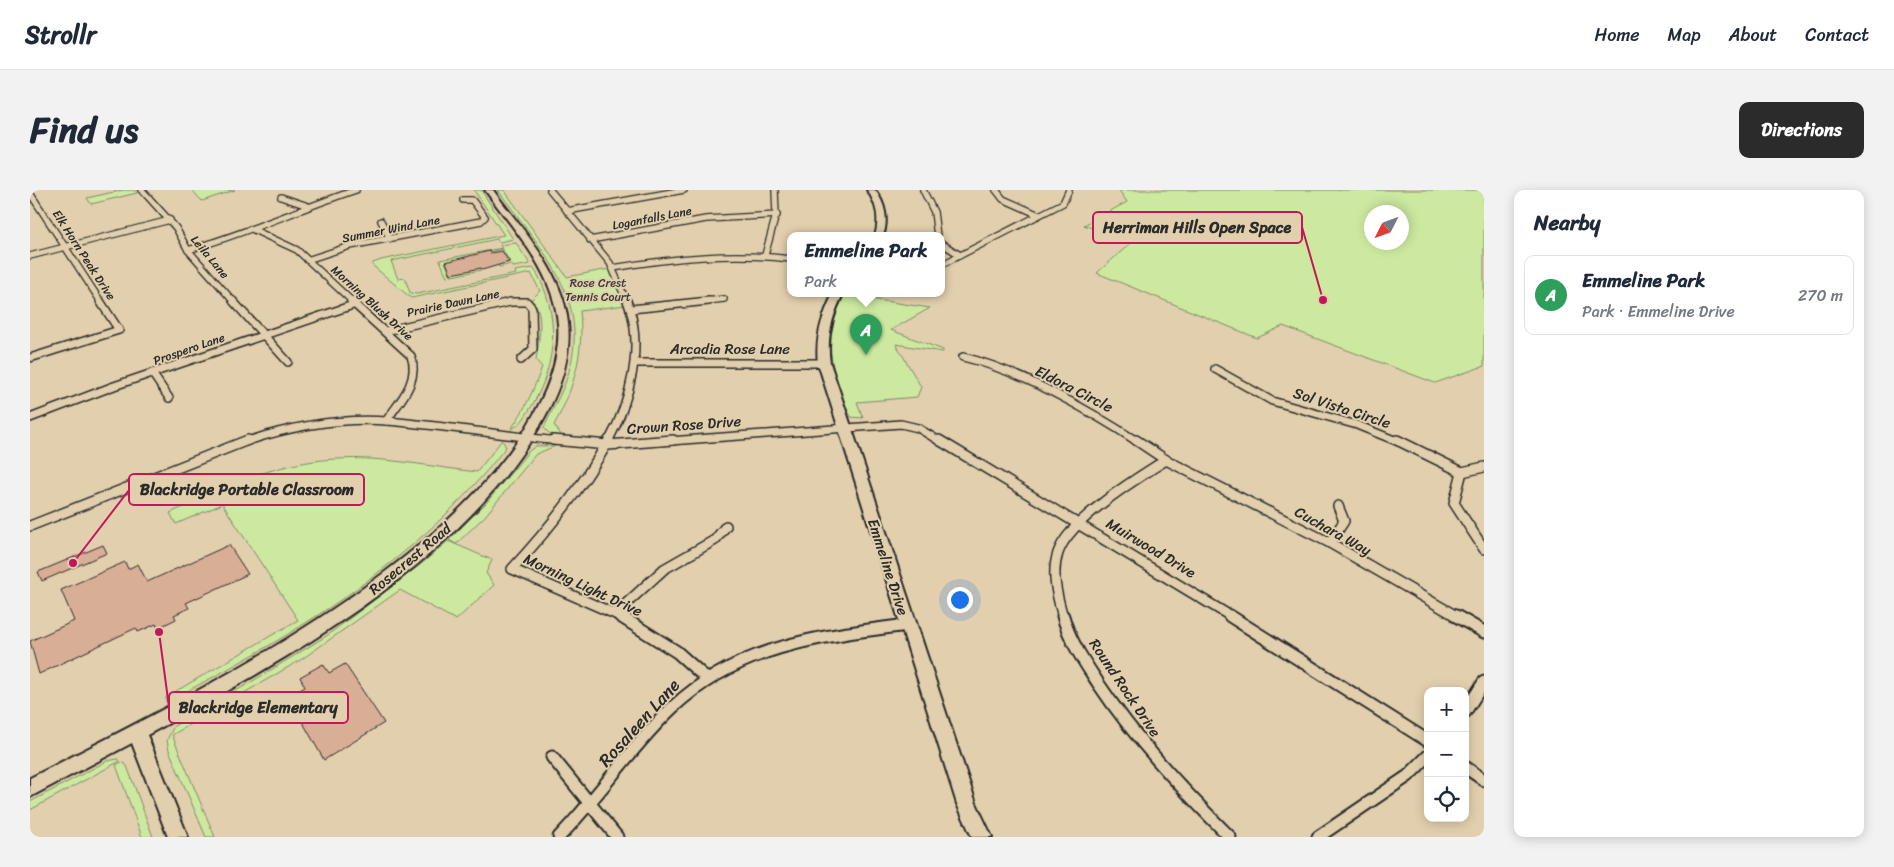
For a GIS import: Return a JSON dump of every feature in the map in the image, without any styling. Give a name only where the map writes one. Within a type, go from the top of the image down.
[{"type":"main road","name":"Rosecrest Road","points":[[30,788],[137,732],[278,654],[365,597],[435,541],[483,494],[526,438],[548,399],[559,369],[563,342],[560,300],[552,282],[490,190]]},
{"type":"main road","points":[[871,190],[878,197],[881,215],[879,232]]},
{"type":"main road","name":"Emmeline Drive","points":[[836,297],[830,308],[825,328],[824,363],[843,428],[967,804],[982,837]]},
{"type":"main road","points":[[137,732],[178,837]]},
{"type":"street","name":"Leila Lane","points":[[142,190],[170,220],[188,250],[288,362]]},
{"type":"street","points":[[188,250],[254,230],[308,206],[356,190]]},
{"type":"street","name":"Morning Light Drive","points":[[550,190],[613,268],[631,310],[635,335],[635,362],[629,392],[608,444],[575,496],[512,570],[616,613],[677,652],[706,678]]},
{"type":"street","points":[[567,211],[684,190]]},
{"type":"street","points":[[765,255],[777,215],[778,202],[776,190]]},
{"type":"street","points":[[923,190],[930,201],[937,221],[937,232]]},
{"type":"street","points":[[996,190],[1003,199],[1040,215]]},
{"type":"street","points":[[945,263],[1063,203],[1069,190]]},
{"type":"street","name":"Elk Horn Peak Drive","points":[[30,193],[119,330],[30,358]]},
{"type":"street","points":[[281,197],[308,206]]},
{"type":"street","name":"Summer Wind Lane","points":[[307,260],[350,246],[480,221],[484,217],[472,200],[463,200]]},
{"type":"street","name":"Loganfalls Lane","points":[[590,240],[686,220],[732,215],[777,215]]},
{"type":"street","points":[[30,256],[170,220]]},
{"type":"street","points":[[381,221],[390,239]]},
{"type":"street","name":"Morning Blush Drive","points":[[254,230],[288,244],[386,330],[412,356],[415,369],[411,383],[386,421]]},
{"type":"street","points":[[945,248],[960,255]]},
{"type":"street","points":[[613,268],[684,258],[765,255],[787,258]]},
{"type":"street","points":[[631,310],[724,299]]},
{"type":"street","name":"Prairie Dawn Lane","points":[[386,330],[510,302],[527,302],[532,308],[533,349],[521,360]]},
{"type":"street","name":"Prospero Lane","points":[[30,418],[152,373],[356,304]]},
{"type":"street","name":"Eldora Circle","points":[[963,357],[990,363],[1099,416],[1166,460]]},
{"type":"street","name":"Arcadia Rose Lane","points":[[635,362],[824,363]]},
{"type":"street","name":"Sol Vista Circle","points":[[1215,369],[1272,401],[1357,425],[1390,437],[1462,472]]},
{"type":"street","points":[[152,373],[169,398]]},
{"type":"street","name":"Crown Rose Drive","points":[[30,526],[261,436],[304,426],[350,421],[386,421],[526,438],[608,444],[843,428]]},
{"type":"street","name":"Muirwood Drive","points":[[843,428],[901,424],[918,428],[1081,524],[1243,623],[1424,738]]},
{"type":"street","name":"Round Rock Drive","points":[[1166,460],[1143,473],[1067,536],[1058,552],[1053,573],[1054,597],[1063,621],[1092,674],[1149,752],[1230,837]]},
{"type":"street","name":"Cuchara Way","points":[[1166,460],[1330,542],[1406,589],[1484,632]]},
{"type":"street","points":[[1483,546],[1454,503],[1462,472],[1484,468]]},
{"type":"street","points":[[1330,542],[1344,520],[1338,506]]},
{"type":"street","points":[[616,613],[664,569],[715,540],[726,526]]},
{"type":"street","name":"Rosaleen Lane","points":[[559,837],[591,804],[671,708],[706,678],[750,656],[808,638],[908,625]]},
{"type":"street","points":[[1469,706],[1484,682]]},
{"type":"street","points":[[552,757],[617,837]]},
{"type":"street","points":[[1318,837],[1408,776],[1424,760]]},
{"type":"street","points":[[1469,770],[1484,780]]},
{"type":"green space","points":[[123,190],[134,190],[137,193],[91,204],[87,198]]},
{"type":"green space","points":[[192,190],[235,190],[202,201]]},
{"type":"green space","points":[[474,190],[481,190],[513,239],[499,242],[497,239],[391,261],[398,279],[405,278],[410,293],[417,294],[516,274],[515,271],[533,268],[536,272],[549,304],[553,338],[551,355],[547,372],[533,404],[521,422],[511,429],[529,399],[542,367],[536,360],[540,319],[536,305],[531,300],[540,291],[531,273],[411,298],[372,265],[381,260],[504,235]]},
{"type":"green space","name":"Rose Crest Tennis Court","points":[[498,190],[504,190],[567,277],[609,269],[625,305],[580,311],[579,356],[576,370],[567,398],[554,425],[562,436],[550,434],[544,428],[564,386],[572,356],[574,329],[569,304],[560,280],[547,257]]},
{"type":"green space","points":[[1119,190],[1484,190],[1484,366],[1435,383],[1283,326],[1257,338],[1097,273],[1132,242],[1084,225],[1127,202]]},
{"type":"green space","points":[[516,243],[530,264],[513,267],[511,264],[499,267],[498,265],[510,262],[502,249],[445,262],[450,274],[480,268],[481,270],[447,277],[440,260],[502,248],[500,245]]},
{"type":"green space","points":[[844,297],[858,297],[930,308],[891,330],[943,350],[943,352],[896,344],[921,387],[917,397],[857,402],[863,418],[851,417],[836,378],[831,352],[833,326]]},
{"type":"green space","points":[[502,440],[506,447],[472,488],[434,526],[393,561],[351,593],[306,623],[260,651],[166,702],[166,697],[298,620],[214,491],[274,470],[320,460],[354,458],[389,460],[477,472]]},
{"type":"green space","points":[[536,446],[555,446],[536,454],[485,516],[456,544],[449,540],[486,503],[529,451]]},
{"type":"green space","points":[[213,494],[220,505],[176,524],[170,513]]},
{"type":"green space","points":[[448,541],[492,560],[486,573],[494,585],[456,620],[400,590],[302,659],[172,735],[215,837],[206,837],[169,750],[167,740],[174,726],[328,635],[420,565]]},
{"type":"green space","points":[[118,759],[120,761],[30,810],[30,802],[107,761]]},
{"type":"green space","points":[[122,762],[127,766],[153,837],[142,837],[116,765]]},
{"type":"building","points":[[489,251],[490,253],[502,251],[509,262],[482,270],[481,268],[451,274],[446,262]]},
{"type":"building","points":[[103,545],[107,553],[42,581],[38,572]]},
{"type":"building","points":[[229,545],[248,574],[186,603],[189,608],[174,615],[176,619],[158,628],[156,624],[138,632],[136,628],[39,674],[30,641],[74,621],[61,590],[125,562],[128,569],[138,564],[147,582]]},
{"type":"building","points":[[323,664],[329,673],[345,664],[384,723],[324,760],[288,696],[305,687],[300,677]]},
{"type":"place","name":"Herriman Hills Open Space","points":[[1323,300]]},
{"type":"place","name":"Emmeline Park","points":[[866,355]]},
{"type":"place","name":"Blackridge Portable Classroom","points":[[73,563]]},
{"type":"place","name":"Blackridge Elementary","points":[[159,632]]}]
